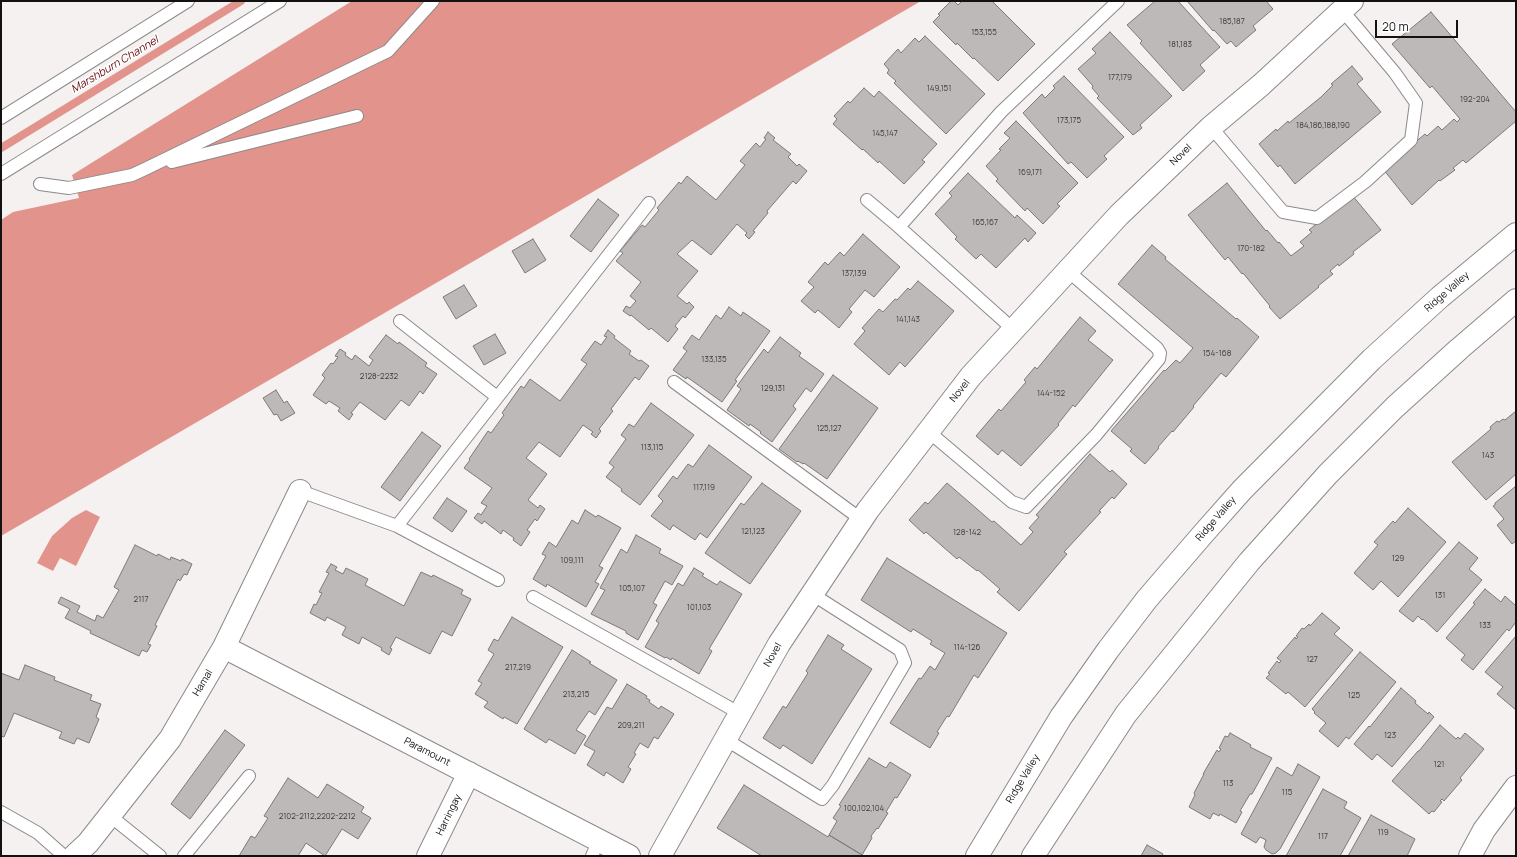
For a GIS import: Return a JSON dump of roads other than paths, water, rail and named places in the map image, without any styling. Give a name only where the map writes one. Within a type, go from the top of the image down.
[{"type":"street","name":"Novel","points":[[660,856],[779,644],[862,520],[971,376],[1119,215],[1211,127],[1261,86],[1347,6]]},
{"type":"street","name":"Ridge Valley","points":[[977,856],[1061,717],[1108,650],[1203,534],[1242,490],[1372,359],[1440,297],[1516,234]]},
{"type":"street","points":[[1033,856],[1126,714],[1248,562],[1328,474],[1395,407],[1516,300]]},
{"type":"street","name":"Hamal","points":[[74,856],[88,843],[170,739],[224,648],[300,491]]},
{"type":"street","name":"Paramount","points":[[224,648],[469,774],[595,848],[629,856]]},
{"type":"street","name":"Harringay","points":[[428,856],[469,774]]},
{"type":"street","points":[[1470,856],[1484,830],[1516,787]]},
{"type":"lane","points":[[1,118],[188,1]]},
{"type":"lane","points":[[1,174],[280,1]]},
{"type":"lane","points":[[40,184],[69,188],[132,175],[145,169],[388,51],[433,1]]},
{"type":"lane","points":[[899,227],[1000,112],[1118,1]]},
{"type":"lane","points":[[1211,127],[1283,212],[1317,218],[1365,182],[1411,140],[1416,103],[1347,6]]},
{"type":"lane","points":[[145,169],[357,116]]},
{"type":"lane","points":[[867,200],[1014,330]]},
{"type":"lane","points":[[397,526],[649,203]]},
{"type":"lane","points":[[929,432],[1012,502],[1026,507],[1096,435],[1159,359],[1160,353],[1157,348],[1068,271]]},
{"type":"lane","points":[[400,321],[497,397]]},
{"type":"lane","points":[[674,382],[862,520]]},
{"type":"lane","points":[[300,491],[397,526],[498,580]]},
{"type":"lane","points":[[725,739],[822,799],[833,785],[905,663],[900,650],[812,594]]},
{"type":"lane","points":[[533,597],[739,713]]},
{"type":"lane","points":[[184,856],[249,776]]},
{"type":"lane","points":[[1,812],[38,833],[64,856]]},
{"type":"lane","points":[[110,815],[160,856]]},
{"type":"waterway","name":"Marshburn Channel","points":[[1,148],[241,1]]}]
